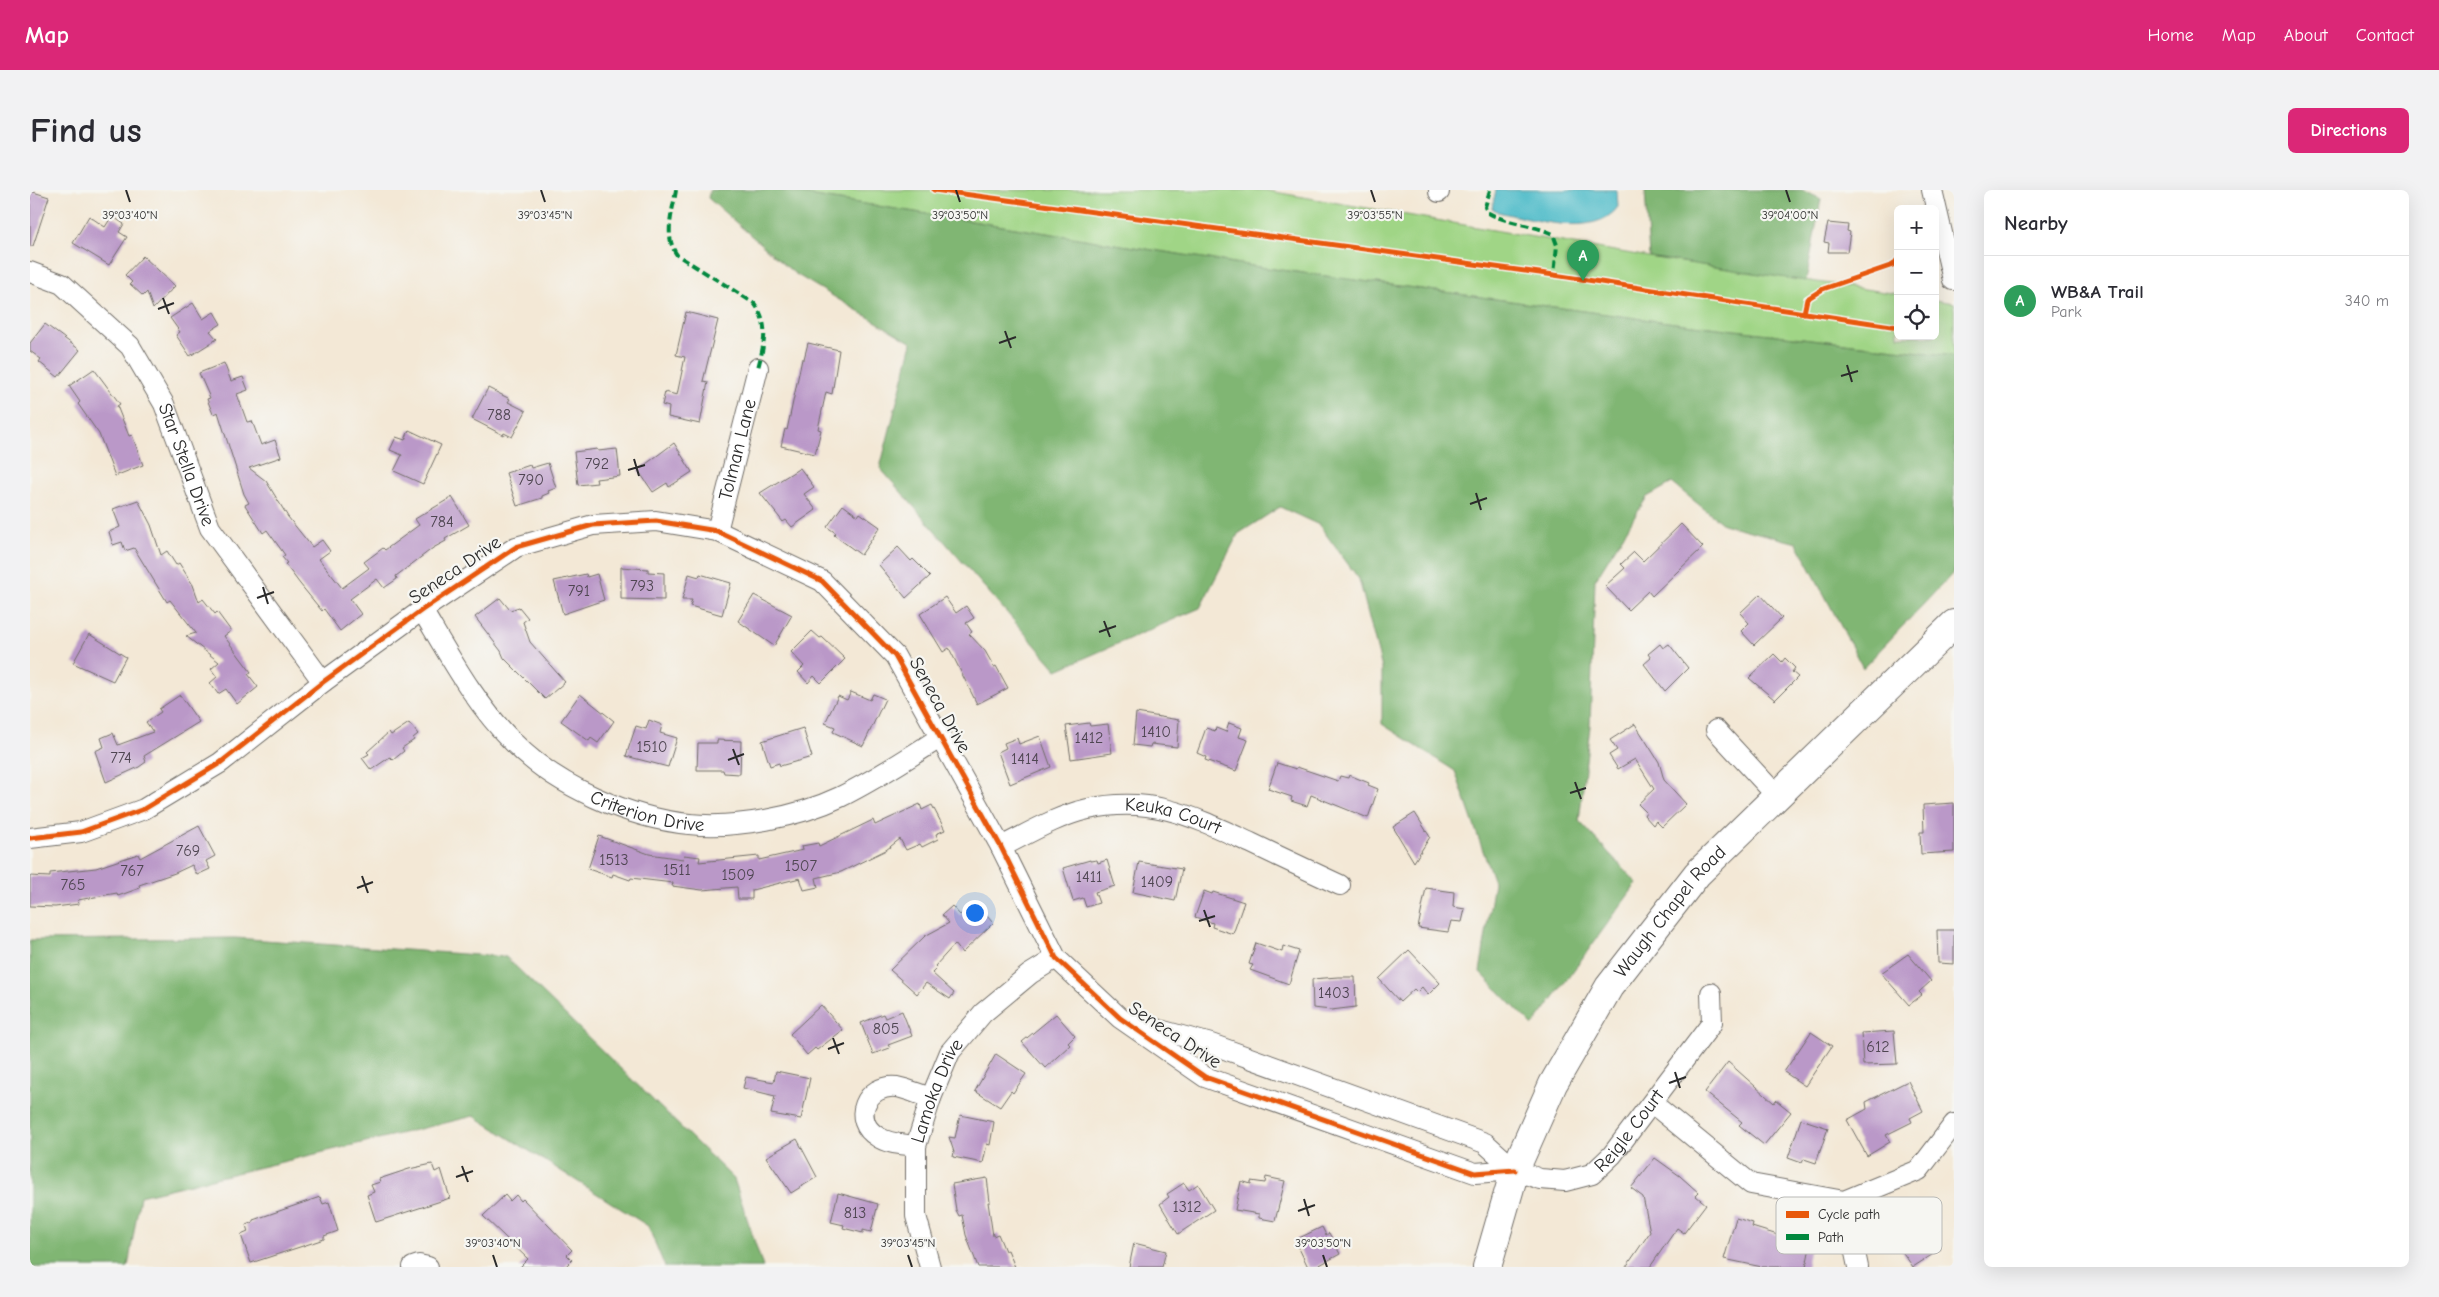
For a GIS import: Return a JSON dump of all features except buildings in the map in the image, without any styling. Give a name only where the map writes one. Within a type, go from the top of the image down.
[{"type":"main road","name":"Waugh Chapel Road","points":[[1487,1267],[1515,1170],[1553,1084],[1609,986],[1697,874],[1954,624]]},
{"type":"street","points":[[1932,190],[1953,280]]},
{"type":"street","name":"Star Stella Drive","points":[[30,272],[62,284],[130,346],[164,404],[210,528],[323,682]]},
{"type":"street","name":"Tolman Lane","points":[[716,531],[758,368]]},
{"type":"street","name":"Seneca Drive","points":[[30,838],[81,832],[144,809],[220,763],[323,682],[422,610],[516,547],[593,525],[656,521],[716,531],[822,581],[895,656],[1001,847],[1056,958],[1120,1018],[1205,1077],[1475,1173],[1515,1170]]},
{"type":"street","name":"Criterion Drive","points":[[422,610],[473,696],[515,744],[569,786],[627,810],[689,824],[741,824],[793,814],[839,798],[941,737]]},
{"type":"street","points":[[1716,730],[1777,796]]},
{"type":"street","name":"Keuka Court","points":[[1001,847],[1061,818],[1088,809],[1119,805],[1159,807],[1189,814],[1340,885]]},
{"type":"street","name":"Lamoka Drive","points":[[930,1267],[916,1216],[916,1146],[930,1098],[950,1052],[983,1013],[1030,974],[1056,958]]},
{"type":"street","name":"Reigle Court","points":[[1515,1170],[1540,1179],[1565,1181],[1592,1174],[1612,1155],[1712,1023],[1711,993]]},
{"type":"street","name":"Seneca Drive","points":[[1120,1018],[1211,1044],[1485,1143],[1515,1170]]},
{"type":"street","points":[[916,1146],[878,1137],[868,1129],[863,1120],[863,1108],[870,1095],[881,1089],[896,1087],[930,1098]]},
{"type":"street","points":[[1652,1103],[1751,1184],[1822,1197]]},
{"type":"street","points":[[1854,1197],[1919,1170],[1954,1124]]},
{"type":"street","points":[[1855,1254],[1858,1267]]},
{"type":"street","points":[[413,1267],[419,1265],[428,1267]]},
{"type":"green space","points":[[710,190],[777,190],[1259,267],[1650,320],[1954,356],[1954,572],[1863,668],[1797,543],[1723,524],[1672,483],[1647,497],[1595,580],[1590,726],[1579,821],[1637,883],[1533,1026],[1480,972],[1494,882],[1455,771],[1382,724],[1382,668],[1359,579],[1319,525],[1280,507],[1238,534],[1200,608],[1057,670],[880,468],[912,343],[794,273],[708,198]]},
{"type":"green space","points":[[777,190],[1263,190],[1649,257],[1894,293],[1894,340],[1939,340],[1939,301],[1954,303],[1954,356],[1650,320],[1259,267]]},
{"type":"green space","points":[[1645,190],[1802,190],[1821,199],[1806,281],[1649,257]]},
{"type":"green space","points":[[235,938],[506,957],[734,1179],[763,1267],[665,1267],[648,1226],[474,1116],[140,1196],[128,1267],[30,1267],[30,940]]},
{"type":"water","points":[[1496,190],[1617,190],[1618,207],[1608,217],[1594,222],[1562,224],[1544,222],[1498,212],[1492,208]]},
{"type":"marked path","points":[[676,190],[670,223],[673,248],[677,255],[754,303],[764,326],[764,342],[758,368]]},
{"type":"marked path","points":[[1490,190],[1485,207],[1487,212],[1503,219],[1553,234],[1557,245],[1554,275]]},
{"type":"cycle path","points":[[934,190],[1554,275],[1894,326]]},
{"type":"cycle path","points":[[1804,313],[1807,299],[1823,289],[1894,264]]},
{"type":"cycle path","points":[[30,838],[81,832],[144,809],[220,763],[323,682],[422,610],[516,547],[593,525],[656,521],[717,531],[822,581],[895,656],[1001,847],[1056,958],[1120,1018],[1205,1077],[1475,1173],[1515,1170]]},
{"type":"place","name":"WB&A Trail","points":[[1583,281]]}]
